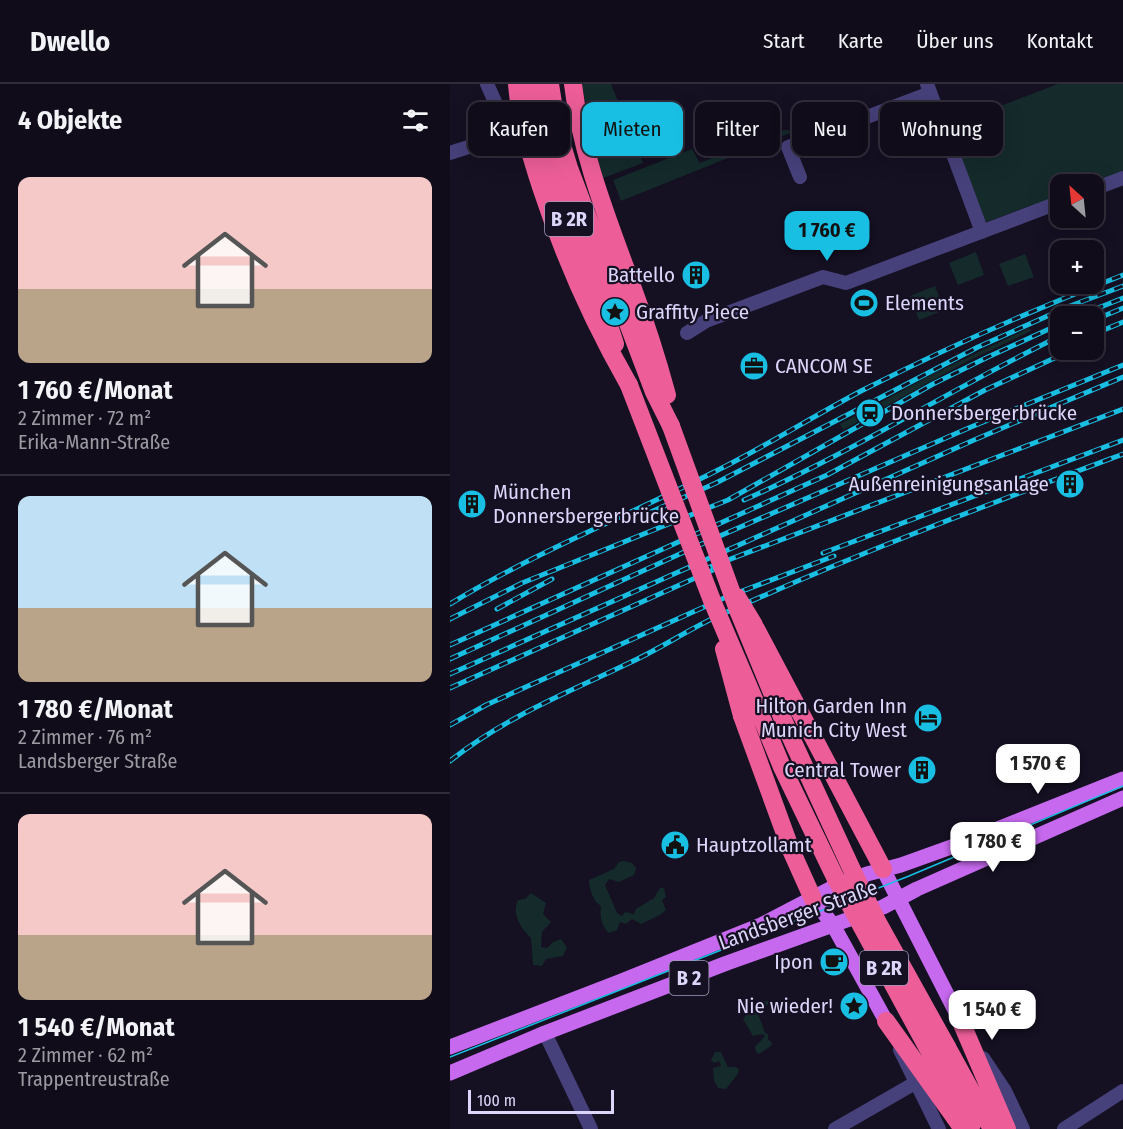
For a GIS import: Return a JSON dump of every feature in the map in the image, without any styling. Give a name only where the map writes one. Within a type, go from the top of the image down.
[{"type":"highway","points":[[517,84],[529,148],[545,198],[581,293],[603,340],[629,385]]},
{"type":"highway","name":"B 2R","points":[[533,84],[542,136],[553,174],[606,315],[629,385],[713,603],[807,819],[859,923],[992,1129]]},
{"type":"highway","name":"B 2R","points":[[550,84],[557,129],[569,168],[654,392],[671,426],[756,657],[831,827],[940,1051],[975,1129]]},
{"type":"highway","points":[[573,84],[582,139],[594,181],[646,324],[666,393],[671,426]]},
{"type":"highway","points":[[729,583],[754,624],[883,869]]},
{"type":"highway","points":[[713,603],[742,716],[791,850],[813,899]]},
{"type":"highway","points":[[886,1021],[963,1129]]},
{"type":"highway","points":[[962,1024],[1007,1129]]},
{"type":"main road","name":"Landsberger Straße","points":[[450,1047],[761,925],[832,888],[965,842],[1123,779]]},
{"type":"main road","name":"Landsberger Straße","points":[[450,1072],[728,963],[883,907],[1123,798]]},
{"type":"main road","points":[[883,869],[962,1024]]},
{"type":"main road","points":[[813,899],[833,926],[886,1021]]},
{"type":"street","points":[[450,153],[494,137],[500,130],[503,120],[487,84]]},
{"type":"street","points":[[800,177],[788,147],[929,88],[982,232]]},
{"type":"street","points":[[1104,185],[1123,178]]},
{"type":"street","points":[[687,333],[706,321],[823,278],[846,283],[1050,206]]},
{"type":"street","points":[[886,1021],[939,1129]]},
{"type":"street","points":[[962,1024],[1005,1091],[1023,1129]]},
{"type":"street","points":[[545,1033],[591,1129]]},
{"type":"street","points":[[835,1129],[915,1083]]},
{"type":"street","points":[[1064,1129],[1123,1091]]},
{"type":"green space","points":[[582,84],[611,84],[618,102],[585,102]]},
{"type":"green space","points":[[1058,84],[1123,84],[1123,171],[1104,180],[1104,174],[1050,174],[1050,201],[1031,209],[1029,206],[987,222],[984,220],[959,156],[1003,156],[1003,105]]},
{"type":"green space","points":[[784,130],[792,131],[780,137],[780,132]]},
{"type":"green space","points":[[692,149],[700,163],[718,156],[733,156],[621,201],[613,180],[674,156],[683,156],[683,153]]},
{"type":"green space","points":[[597,156],[640,156],[643,163],[603,178]]},
{"type":"green space","points":[[976,252],[984,275],[958,285],[949,263]]},
{"type":"green space","points":[[1025,254],[1034,277],[1008,286],[999,264]]},
{"type":"green space","points":[[935,286],[944,310],[919,320],[910,296]]},
{"type":"green space","points":[[1029,328],[1031,331],[968,361],[843,430],[840,424],[937,372]]},
{"type":"green space","points":[[619,862],[632,863],[636,868],[634,875],[619,882],[609,879],[605,885],[617,913],[622,916],[625,912],[634,914],[636,909],[654,898],[660,888],[664,888],[666,897],[662,900],[666,910],[641,924],[632,919],[626,924],[620,922],[617,930],[609,933],[603,924],[601,906],[592,894],[589,880],[614,869]]},
{"type":"green space","points":[[531,893],[546,903],[543,914],[551,922],[542,932],[541,947],[547,948],[553,942],[561,939],[567,947],[563,956],[546,959],[542,966],[533,965],[531,938],[516,916],[518,900],[525,899]]},
{"type":"green space","points":[[761,1001],[768,1001],[768,1004],[758,1014],[765,1033],[768,1034],[768,1039],[772,1043],[759,1054],[755,1047],[765,1036],[762,1034],[753,1036],[743,1019]]},
{"type":"green space","points":[[715,1052],[721,1052],[728,1067],[736,1067],[739,1070],[726,1089],[718,1088],[714,1081],[713,1068],[721,1066],[719,1061],[714,1063],[711,1060]]},
{"type":"tram line","points":[[450,1057],[909,876],[1123,786]]},
{"type":"railway","points":[[450,604],[517,567],[722,468],[893,375],[1023,315],[1123,275]]},
{"type":"railway","points":[[644,515],[716,483],[978,347],[1070,306],[1123,286]]},
{"type":"railway","points":[[1103,306],[1123,298]]},
{"type":"railway","points":[[1104,316],[1123,308]]},
{"type":"railway","points":[[1104,330],[1123,322]]},
{"type":"railway","points":[[450,619],[522,583],[728,500],[933,384],[1050,329]]},
{"type":"railway","points":[[744,500],[864,441],[1050,341]]},
{"type":"railway","points":[[450,645],[827,475],[985,390],[1050,360]]},
{"type":"railway","points":[[450,659],[706,542],[971,427],[1123,365]]},
{"type":"railway","points":[[450,674],[974,440],[1123,377]]},
{"type":"railway","points":[[702,570],[1123,409]]},
{"type":"railway","points":[[823,553],[1123,440]]},
{"type":"railway","points":[[450,761],[515,718],[640,658],[718,616],[868,552],[1123,454]]},
{"type":"railway","points":[[450,725],[486,705],[724,598],[834,556]]},
{"type":"railway","points":[[450,688],[713,570]]},
{"type":"railway","points":[[497,609],[552,579]]},
{"type":"place","name":"Battello","points":[[696,275]]},
{"type":"place","name":"Elements","points":[[864,303]]},
{"type":"place","name":"Graffity Piece","points":[[615,312]]},
{"type":"place","name":"CANCOM SE","points":[[754,366]]},
{"type":"place","name":"Donnersbergerbrücke","points":[[870,413]]},
{"type":"place","name":"Außenreinigungsanlage","points":[[1070,484]]},
{"type":"place","name":"München Donnersbergerbrücke","points":[[472,504]]},
{"type":"place","name":"Hilton Garden Inn Munich City West","points":[[928,718]]},
{"type":"place","name":"Central Tower","points":[[922,770]]},
{"type":"place","name":"Hauptzollamt","points":[[675,845]]},
{"type":"place","name":"Ipon","points":[[834,962]]},
{"type":"place","name":"Nie wieder!","points":[[854,1006]]}]
